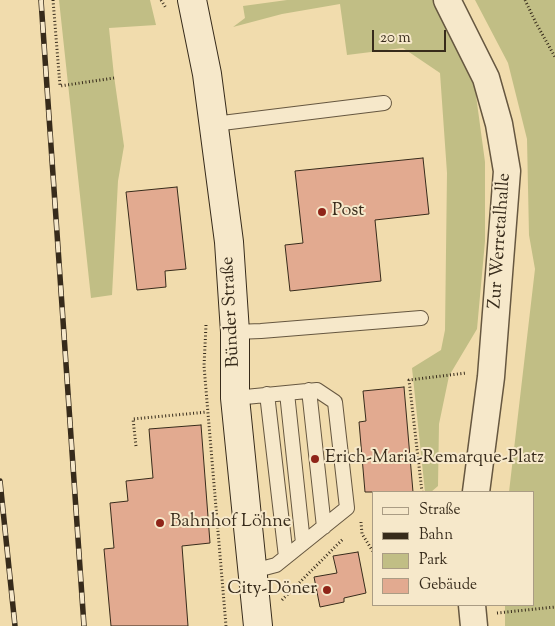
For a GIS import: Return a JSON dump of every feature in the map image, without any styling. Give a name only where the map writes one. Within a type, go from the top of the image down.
[{"type":"main road","name":"Bünder Straße","points":[[192,0],[207,74],[229,242],[234,332],[235,398],[258,626]]},
{"type":"street","name":"Zur Werretalhalle","points":[[447,0],[486,78],[500,124],[507,171],[491,377],[476,491]]},
{"type":"lane","points":[[214,124],[384,103]]},
{"type":"lane","points":[[234,332],[421,318]]},
{"type":"lane","points":[[309,390],[324,527]]},
{"type":"lane","points":[[235,398],[317,390],[335,402],[347,508],[276,565],[253,571]]},
{"type":"lane","points":[[286,393],[303,543]]},
{"type":"lane","points":[[267,394],[286,557]]},
{"type":"path","points":[[53,0],[60,86],[114,78]]},
{"type":"path","points":[[525,0],[555,57]]},
{"type":"path","points":[[422,491],[409,380],[467,373]]},
{"type":"path","points":[[136,446],[133,419],[208,412]]},
{"type":"path","points":[[354,528],[361,521],[362,534],[372,550]]},
{"type":"path","points":[[280,601],[346,535]]},
{"type":"path","points":[[473,615],[555,608]]},
{"type":"path","points":[[225,614],[226,626]]},
{"type":"green space","points":[[59,0],[150,0],[156,25],[109,28],[124,146],[118,181],[112,295],[91,298]]},
{"type":"green space","points":[[287,0],[433,0],[475,88],[485,162],[485,241],[477,329],[449,376],[439,424],[438,486],[432,491],[425,491],[412,368],[441,350],[445,330],[447,173],[440,73],[403,48],[347,55],[340,4],[282,14],[233,27],[245,18],[243,6]]},
{"type":"green space","points":[[475,0],[555,0],[555,626],[505,626],[505,606],[535,606],[535,491],[509,491],[535,269],[529,235],[527,139],[508,63]]},
{"type":"building","points":[[423,158],[429,214],[375,220],[381,281],[290,291],[285,245],[303,243],[295,171]]},
{"type":"building","points":[[177,187],[186,269],[165,271],[166,287],[137,290],[126,192]]},
{"type":"building","points":[[404,387],[413,491],[365,492],[359,422],[366,421],[363,391]]},
{"type":"building","name":"Bahnhof Löhne","points":[[201,425],[210,543],[182,546],[188,626],[111,626],[104,549],[114,548],[110,503],[128,501],[126,481],[153,478],[149,429]]},
{"type":"building","points":[[358,552],[366,593],[344,598],[344,602],[320,607],[314,577],[337,573],[333,556]]},
{"type":"railway","points":[[41,0],[84,626]]},
{"type":"railway","points":[[0,481],[15,626]]},
{"type":"place","name":"Post","points":[[322,212]]},
{"type":"place","name":"Erich-Maria-Remarque-Platz","points":[[315,459]]},
{"type":"place","name":"Bahnhof Löhne","points":[[160,523]]},
{"type":"place","name":"City-Döner","points":[[327,590]]}]
